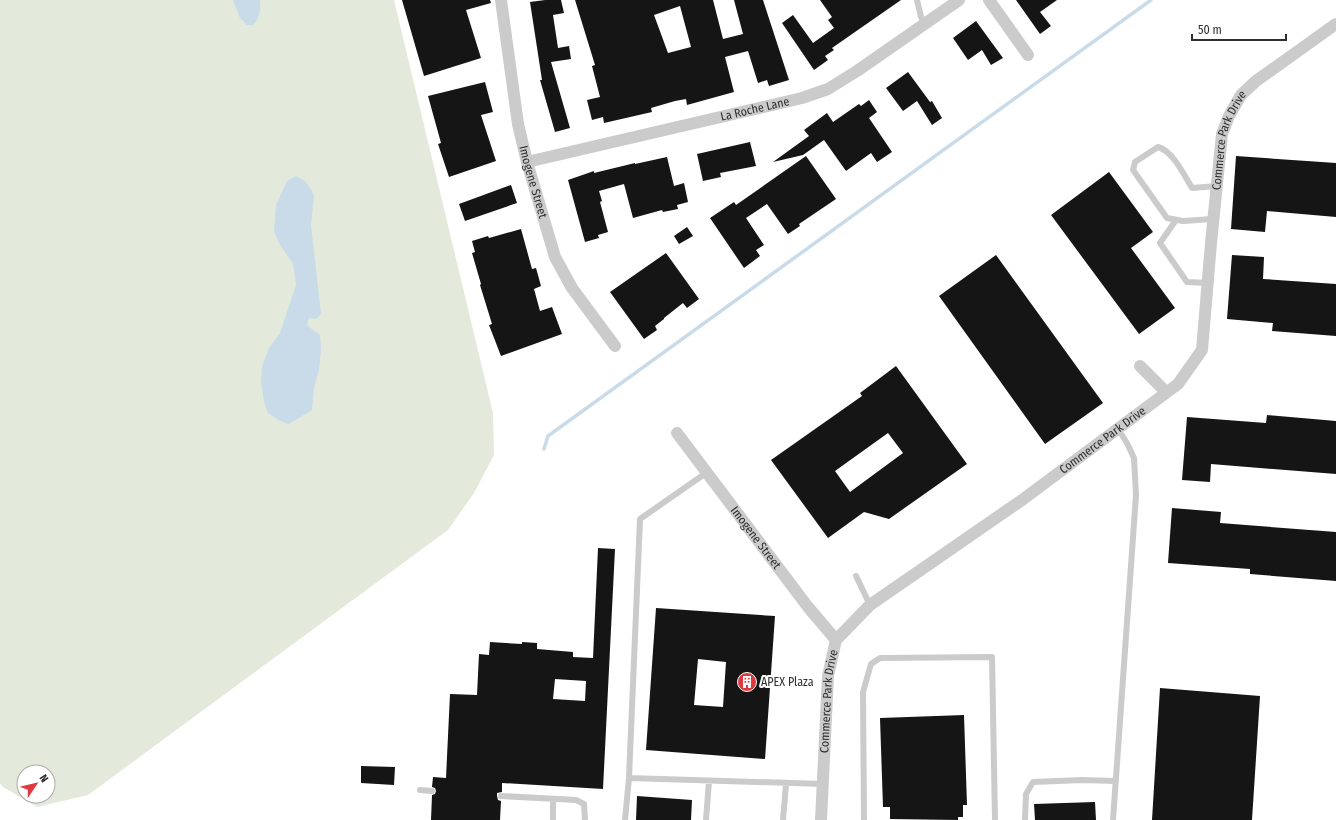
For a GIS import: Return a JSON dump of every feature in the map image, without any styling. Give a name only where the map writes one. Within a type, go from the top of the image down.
[{"type":"street","name":"Imogene Street","points":[[501,0],[518,124],[527,162],[555,257],[572,288],[615,346]]},
{"type":"street","name":"La Roche Lane","points":[[527,162],[802,98],[828,89],[857,71],[959,0]]},
{"type":"street","points":[[989,0],[1028,55]]},
{"type":"street","name":"Commerce Park Drive","points":[[820,820],[828,676],[836,640],[870,605],[1022,500],[1178,384],[1202,350],[1222,134],[1229,116],[1241,95],[1256,81],[1336,24]]},
{"type":"street","points":[[1140,366],[1166,392]]},
{"type":"street","name":"Imogene Street","points":[[677,433],[808,607],[836,640]]},
{"type":"lane","points":[[917,0],[921,17],[926,23]]},
{"type":"lane","points":[[1213,219],[1183,221],[1167,218],[1133,170],[1134,162],[1158,147],[1163,148],[1169,153],[1192,188],[1217,186]]},
{"type":"lane","points":[[1176,220],[1160,243],[1187,282],[1208,283]]},
{"type":"lane","points":[[1113,820],[1136,495],[1134,458],[1118,429]]},
{"type":"lane","points":[[625,820],[629,778],[640,519],[706,472]]},
{"type":"lane","points":[[856,576],[870,605]]},
{"type":"lane","points":[[864,820],[863,692],[871,664],[880,658],[985,657],[992,657],[996,820]]},
{"type":"lane","points":[[629,778],[709,782],[823,784]]},
{"type":"lane","points":[[1025,820],[1026,794],[1033,782],[1082,780],[1116,781]]},
{"type":"lane","points":[[706,820],[709,782]]},
{"type":"lane","points":[[783,820],[786,784]]},
{"type":"lane","points":[[420,790],[432,791]]},
{"type":"lane","points":[[501,796],[576,800],[584,804],[585,817]]},
{"type":"lane","points":[[553,799],[554,820]]},
{"type":"shaded area","points":[[0,0],[394,0],[493,413],[494,455],[474,493],[448,530],[88,795],[56,803],[56,764],[16,764],[16,795],[3,787],[0,783]]},
{"type":"shaded area","points":[[32,804],[50,804],[37,807]]},
{"type":"water","points":[[233,0],[260,0],[260,14],[253,25],[247,25],[240,18]]},
{"type":"water","points":[[296,176],[305,181],[314,196],[311,225],[321,314],[316,319],[309,318],[307,325],[320,335],[321,349],[319,370],[314,388],[312,410],[289,424],[280,421],[268,413],[264,402],[261,381],[262,366],[269,348],[280,333],[296,285],[293,264],[279,243],[274,231],[276,205],[287,181]]},
{"type":"building","points":[[402,0],[490,0],[491,3],[466,10],[481,58],[424,76]]},
{"type":"building","points":[[561,0],[564,13],[553,15],[558,48],[569,46],[571,59],[551,62],[570,128],[555,132],[540,80],[542,80],[530,2]]},
{"type":"building","points":[[575,0],[713,0],[723,39],[743,34],[734,0],[763,0],[789,80],[769,86],[767,80],[758,83],[748,51],[725,57],[734,92],[687,105],[686,99],[675,101],[651,108],[652,112],[604,123],[603,117],[592,120],[587,100],[600,97],[592,66],[595,65]],"holes":[[[680,6],[691,47],[668,53],[654,15]]]},
{"type":"building","points":[[820,0],[901,0],[832,48],[834,50],[825,56],[828,60],[814,70],[782,23],[793,15],[813,43],[834,28],[828,20],[832,17]]},
{"type":"building","points":[[1016,0],[1057,0],[1040,12],[1051,26],[1040,34]]},
{"type":"building","points":[[976,21],[1003,58],[991,65],[982,50],[968,60],[953,38]]},
{"type":"building","points":[[908,72],[930,102],[932,101],[942,118],[932,125],[917,101],[903,111],[886,88]]},
{"type":"building","points":[[485,82],[493,112],[481,115],[496,161],[449,177],[438,144],[441,143],[428,96]]},
{"type":"building","points":[[869,100],[877,112],[869,118],[892,152],[877,162],[871,153],[846,171],[824,140],[803,155],[773,162],[809,136],[804,130],[827,113],[833,122],[859,104],[861,106]]},
{"type":"building","points":[[750,142],[756,166],[720,173],[721,177],[703,181],[697,154]]},
{"type":"building","points":[[806,156],[836,199],[799,224],[800,226],[788,234],[767,204],[746,218],[764,245],[756,250],[760,256],[744,268],[710,218],[734,202],[736,205]]},
{"type":"building","points":[[1236,156],[1336,163],[1336,217],[1267,211],[1265,232],[1231,229]]},
{"type":"building","points":[[667,157],[674,186],[684,183],[688,202],[677,205],[678,209],[663,212],[662,210],[633,218],[624,184],[599,191],[602,201],[600,202],[608,232],[598,235],[599,238],[585,242],[568,180],[594,171],[594,173]]},
{"type":"building","points":[[1109,172],[1153,232],[1131,248],[1175,308],[1139,334],[1051,215]]},
{"type":"building","points":[[511,185],[517,203],[465,221],[459,204]]},
{"type":"building","points":[[687,227],[693,236],[679,244],[674,236]]},
{"type":"building","points":[[521,229],[532,269],[536,268],[541,286],[534,289],[540,311],[552,307],[562,334],[501,356],[489,325],[492,324],[472,253],[475,252],[472,241]]},
{"type":"building","points":[[666,253],[699,299],[687,308],[683,303],[655,326],[657,330],[644,339],[610,292]]},
{"type":"building","points":[[996,255],[1103,403],[1045,444],[939,296]]},
{"type":"building","points":[[1232,255],[1264,257],[1263,279],[1336,284],[1336,336],[1272,331],[1273,323],[1227,319]]},
{"type":"building","points":[[896,366],[967,464],[889,519],[864,512],[828,538],[771,460],[862,396],[860,393]],"holes":[[[888,433],[903,453],[850,492],[835,471]]]},
{"type":"building","points":[[1267,415],[1336,421],[1336,474],[1211,464],[1210,482],[1182,480],[1187,417],[1266,423]]},
{"type":"building","points":[[1172,508],[1221,512],[1220,523],[1336,532],[1336,581],[1250,574],[1250,569],[1168,563]]},
{"type":"building","points":[[598,548],[615,549],[603,789],[502,783],[502,792],[497,793],[498,800],[501,801],[500,820],[431,820],[432,795],[435,794],[436,791],[435,788],[432,787],[433,777],[446,778],[450,694],[477,695],[479,654],[489,655],[490,642],[522,644],[522,642],[537,643],[537,649],[573,652],[573,657],[593,658]],"holes":[[[555,679],[586,681],[585,701],[553,699]]]},
{"type":"building","name":"APEX Plaza","points":[[656,608],[775,616],[765,759],[646,750]],"holes":[[[698,659],[726,662],[723,707],[694,705]]]},
{"type":"building","points":[[1160,688],[1260,696],[1252,820],[1152,820]]},
{"type":"building","points":[[964,715],[967,805],[963,805],[963,817],[958,817],[958,820],[890,819],[890,807],[883,807],[880,718]]},
{"type":"building","points":[[361,766],[395,767],[394,785],[361,783]]},
{"type":"building","points":[[637,796],[692,800],[691,820],[636,820]]},
{"type":"building","points":[[1095,802],[1096,820],[1035,820],[1034,804]]},
{"type":"waterway","points":[[544,449],[548,436],[1151,0]]},
{"type":"place","name":"APEX Plaza","points":[[747,682]]}]
